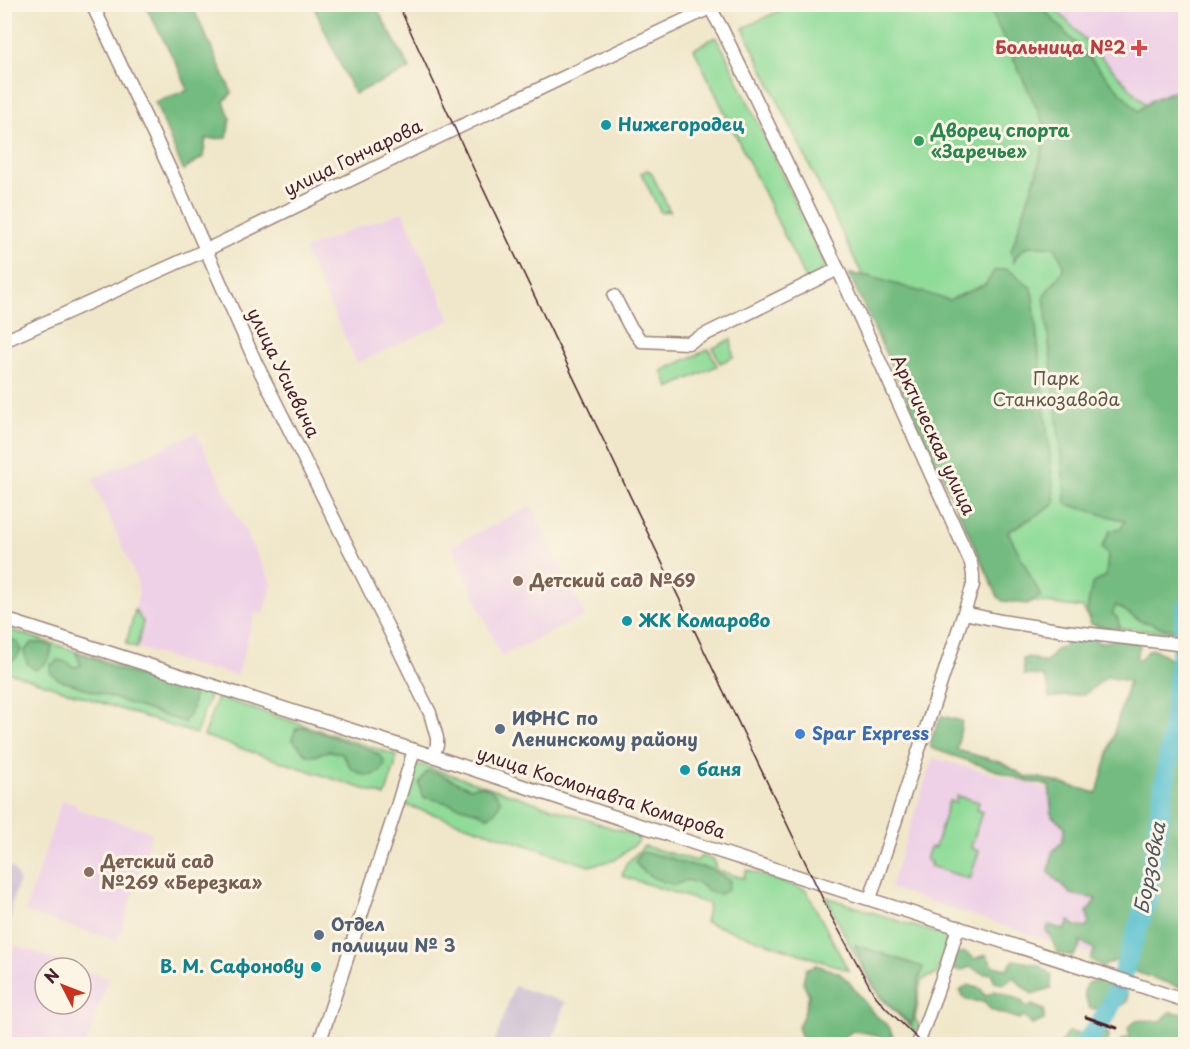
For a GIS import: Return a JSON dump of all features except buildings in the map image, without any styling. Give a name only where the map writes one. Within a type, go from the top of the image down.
[{"type":"street","name":"улица Усиевича","points":[[92,4],[255,361],[430,713],[437,738],[433,756]]},
{"type":"street","name":"улица Гончарова","points":[[4,341],[206,250],[712,6]]},
{"type":"street","name":"Арктическая улица","points":[[712,6],[838,269],[971,563],[973,585],[870,899]]},
{"type":"street","points":[[614,296],[629,325],[641,341],[688,343],[838,269]]},
{"type":"street","points":[[964,613],[1054,629],[1185,645]]},
{"type":"street","name":"улица Космонавта Комарова","points":[[4,619],[1185,1001]]},
{"type":"street","points":[[319,1044],[414,750]]},
{"type":"street","points":[[918,1044],[958,927]]},
{"type":"shaded area","name":"Больница №2","points":[[1052,5],[1185,5],[1185,91],[1150,109]]},
{"type":"shaded area","points":[[403,212],[451,320],[357,363],[304,250],[356,228]]},
{"type":"shaded area","points":[[196,433],[272,585],[263,614],[255,612],[237,676],[213,668],[212,671],[126,644],[139,593],[136,577],[92,479]]},
{"type":"shaded area","name":"Детский сад №69","points":[[531,506],[585,616],[501,656],[452,546]]},
{"type":"shaded area","points":[[933,758],[1122,808],[1104,959],[890,888]]},
{"type":"shaded area","name":"Детский сад №269 «Березка»","points":[[62,800],[77,805],[76,809],[152,832],[118,941],[25,912]]},
{"type":"shaded area","points":[[5,865],[13,868],[19,880],[5,937]]},
{"type":"shaded area","points":[[15,945],[46,956],[33,956],[33,1016],[93,1016],[93,973],[108,978],[86,1044],[5,1044],[5,977]]},
{"type":"shaded area","points":[[514,986],[565,1002],[551,1044],[494,1044]]},
{"type":"green space","points":[[145,5],[192,5],[232,93],[224,101],[230,118],[227,138],[206,139],[203,157],[183,170],[155,102],[188,90]]},
{"type":"green space","points":[[313,5],[375,5],[410,69],[354,94]]},
{"type":"green space","name":"Парк Станкозавода","points":[[791,5],[1052,5],[1150,109],[1186,483],[1174,632],[1098,627],[1091,624],[1083,608],[1010,598],[860,270],[743,28]]},
{"type":"green space","name":"Парк Станкозавода","points":[[988,5],[1040,5],[1138,111],[1152,100],[1185,86],[1185,631],[1142,622],[1116,605],[1112,614],[1117,617],[1120,627],[1112,629],[1091,624],[1087,610],[1092,584],[1106,576],[1108,554],[1102,547],[1110,531],[1121,528],[1125,521],[1066,504],[1044,295],[1061,273],[1062,262],[1054,247],[1030,246],[1021,251],[1014,262],[1011,251],[1036,175],[1047,130]]},
{"type":"green space","points":[[715,37],[724,51],[826,267],[821,270],[820,275],[807,280],[805,278],[694,49]]},
{"type":"green space","points":[[647,170],[651,172],[670,212],[661,213],[641,173]]},
{"type":"green space","points":[[1006,269],[1032,288],[1055,504],[1008,532],[1041,596],[1027,604],[1003,601],[998,597],[849,274],[868,276],[949,300],[986,284],[994,271]]},
{"type":"green space","points":[[731,339],[733,357],[720,363],[713,348]]},
{"type":"green space","points":[[709,349],[717,366],[669,388],[662,371]]},
{"type":"green space","points":[[135,610],[143,622],[137,648],[126,644]]},
{"type":"green space","points":[[5,628],[210,695],[196,734],[5,671]]},
{"type":"green space","points":[[1077,636],[1093,637],[1099,643],[1120,639],[1137,641],[1140,646],[1136,657],[1140,660],[1149,650],[1154,649],[1177,662],[1185,659],[1185,989],[1133,971],[1131,964],[1121,958],[1102,967],[1090,959],[1095,950],[1081,941],[1079,949],[1073,956],[1058,953],[1046,931],[1049,925],[1065,930],[1069,921],[1076,926],[1086,928],[1089,923],[1087,912],[1096,899],[1071,894],[1049,873],[1052,852],[1062,842],[1065,827],[1052,816],[1049,785],[1029,782],[931,748],[931,739],[942,716],[962,721],[957,750],[1003,763],[1026,777],[1040,778],[1097,793],[1129,681],[1106,677],[1086,694],[1049,698],[1048,685],[1043,676],[1024,675],[1023,659],[1028,657],[1045,663],[1058,648],[1063,647]]},
{"type":"green space","points":[[5,637],[18,642],[21,651],[15,659],[8,663],[5,662]]},
{"type":"green space","points":[[32,643],[52,646],[48,661],[35,670],[27,663],[24,651]]},
{"type":"green space","points":[[76,653],[86,654],[113,668],[193,693],[193,705],[189,715],[184,722],[177,720],[58,679],[50,672],[51,665],[58,660],[74,667],[81,665]]},
{"type":"green space","points":[[217,697],[396,755],[395,766],[385,796],[204,736]]},
{"type":"green space","points":[[304,727],[368,749],[381,756],[385,763],[380,772],[363,775],[352,769],[341,753],[329,751],[316,756],[307,755],[292,739],[296,729]]},
{"type":"green space","points":[[422,765],[640,837],[638,842],[615,860],[589,866],[406,805],[404,802],[414,768]]},
{"type":"green space","points":[[427,771],[437,773],[470,788],[479,786],[488,788],[501,801],[494,813],[487,817],[479,812],[424,798],[419,783]]},
{"type":"green space","points":[[957,796],[979,802],[977,810],[982,812],[971,848],[979,851],[970,879],[930,866],[931,862],[926,860],[930,847],[935,848],[949,801],[955,803]]},
{"type":"green space","points":[[644,846],[697,861],[701,856],[714,860],[716,870],[743,878],[747,870],[806,890],[848,970],[705,922],[709,904],[622,876],[626,864]]},
{"type":"green space","points":[[641,852],[711,869],[730,881],[728,890],[720,894],[710,892],[701,885],[687,880],[675,885],[648,875],[635,862]]},
{"type":"green space","points":[[826,897],[947,937],[947,947],[937,974],[926,978],[920,985],[915,1019],[919,1025],[916,1032],[879,996]]},
{"type":"green space","points":[[855,945],[923,967],[917,988],[912,1025],[881,996],[869,978]]},
{"type":"green space","points":[[965,952],[975,959],[986,955],[993,966],[1007,969],[1014,960],[1039,965],[1051,975],[1051,988],[1032,994],[1014,977],[1004,984],[995,982],[991,973],[984,974],[970,967],[960,971],[949,966],[953,955]]},
{"type":"green space","points":[[816,965],[839,973],[848,981],[873,1013],[889,1027],[893,1037],[888,1040],[853,1031],[830,1043],[803,1041],[798,1027],[809,995],[803,982],[806,969]]},
{"type":"green space","points":[[1101,979],[1127,987],[1127,1001],[1116,1011],[1089,1008],[1084,992],[1088,983]]},
{"type":"green space","points":[[968,985],[981,989],[985,996],[995,991],[1021,1000],[1026,1007],[1032,1005],[1044,1010],[1044,1020],[1032,1025],[1024,1016],[1019,1019],[991,1010],[985,1002],[966,1000],[960,991]]},
{"type":"green space","points":[[1170,1012],[1185,1014],[1185,1044],[1120,1044],[1121,1040],[1130,1037],[1128,1028],[1136,1020],[1161,1021]]},
{"type":"green space","points":[[1095,1026],[1109,1034],[1106,1044],[1060,1044],[1068,1032],[1083,1034]]},
{"type":"waterway","name":"Борзовка","points":[[1084,1044],[1106,1015],[1117,991],[1147,899],[1173,728],[1186,608]]},
{"type":"tram line","points":[[398,4],[468,157],[831,916],[874,994],[923,1044]]},
{"type":"railway","points":[[1086,1017],[1117,1028]]},
{"type":"place","name":"Больница №2","points":[[1139,48]]},
{"type":"place","name":"Нижегородец","points":[[606,125]]},
{"type":"place","name":"Дворец спорта «Заречье»","points":[[919,141]]},
{"type":"place","name":"Детский сад №69","points":[[518,581]]},
{"type":"place","name":"ЖК Комарово","points":[[627,621]]},
{"type":"place","name":"ИФНС по Ленинскому району","points":[[500,729]]},
{"type":"place","name":"Spar Express","points":[[800,734]]},
{"type":"place","name":"баня","points":[[685,770]]},
{"type":"place","name":"Детский сад №269 «Березка»","points":[[89,872]]},
{"type":"place","name":"Отдел полиции № 3","points":[[319,935]]},
{"type":"place","name":"В. М. Сафонову","points":[[316,967]]}]
